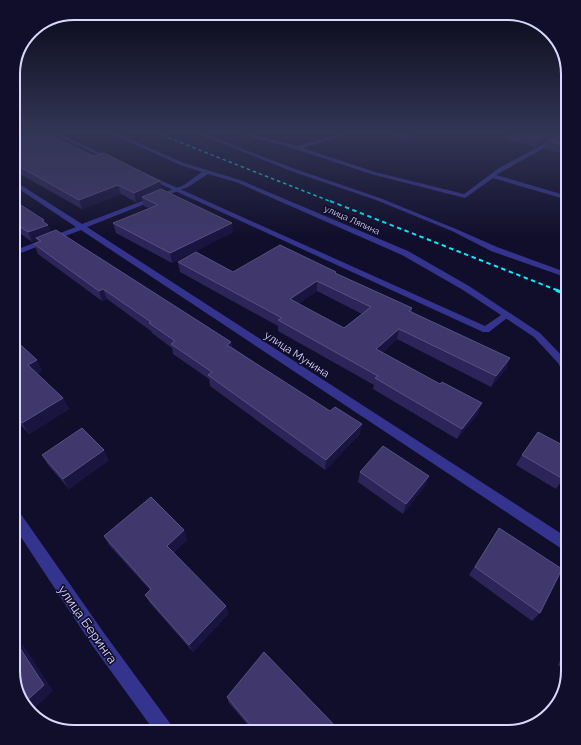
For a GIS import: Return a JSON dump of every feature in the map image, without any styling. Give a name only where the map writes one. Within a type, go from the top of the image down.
[{"type":"street","name":"улица Ляпина","points":[[193,168],[238,181],[405,253],[466,288],[537,334],[561,360]]},
{"type":"street","points":[[287,168],[378,199],[454,230],[494,249],[561,273]]},
{"type":"street","points":[[357,168],[465,196],[492,176],[506,168]]},
{"type":"street","points":[[20,251],[186,186],[206,172]]},
{"type":"street","points":[[140,173],[486,330],[506,315]]},
{"type":"street","points":[[492,176],[561,196]]},
{"type":"street","name":"улица Мунина","points":[[20,187],[561,541]]},
{"type":"street","name":"улица Беринга","points":[[20,524],[98,638],[161,725]]},
{"type":"building","points":[[22,168],[134,168],[160,181],[134,193],[118,185],[79,200]]},
{"type":"building","points":[[161,189],[232,223],[170,253],[113,223],[158,205],[142,197]]},
{"type":"building","points":[[20,205],[44,220],[42,221],[48,225],[28,232],[20,227]]},
{"type":"building","points":[[56,230],[231,342],[227,345],[330,411],[335,407],[362,424],[326,460],[208,375],[212,372],[171,344],[175,341],[149,323],[151,322],[103,289],[99,291],[34,244],[41,241],[36,238]]},
{"type":"building","points":[[280,245],[336,272],[335,273],[412,308],[409,311],[510,358],[496,376],[399,329],[376,349],[440,384],[442,382],[482,403],[462,429],[375,378],[378,376],[278,320],[282,318],[178,262],[196,252],[233,272]],"holes":[[[317,281],[371,307],[344,328],[290,299]]]},
{"type":"building","points":[[20,344],[37,360],[28,365],[63,398],[22,423],[20,421]]},
{"type":"building","points":[[82,428],[104,450],[63,479],[42,455]]},
{"type":"building","points":[[538,432],[561,444],[561,478],[522,455]]},
{"type":"building","points":[[383,446],[429,476],[406,504],[360,472]]},
{"type":"building","points":[[151,497],[184,530],[167,546],[226,606],[189,645],[145,595],[151,589],[104,536]]},
{"type":"building","points":[[499,528],[561,568],[561,571],[540,613],[475,567]]},
{"type":"building","points":[[20,648],[44,685],[28,699],[24,692],[20,678]]},
{"type":"building","points":[[264,652],[334,725],[250,725],[227,697]]},
{"type":"railway","points":[[245,168],[332,202]]},
{"type":"railway","points":[[330,201],[559,291]]},
{"type":"railway","points":[[556,290],[561,292]]}]
